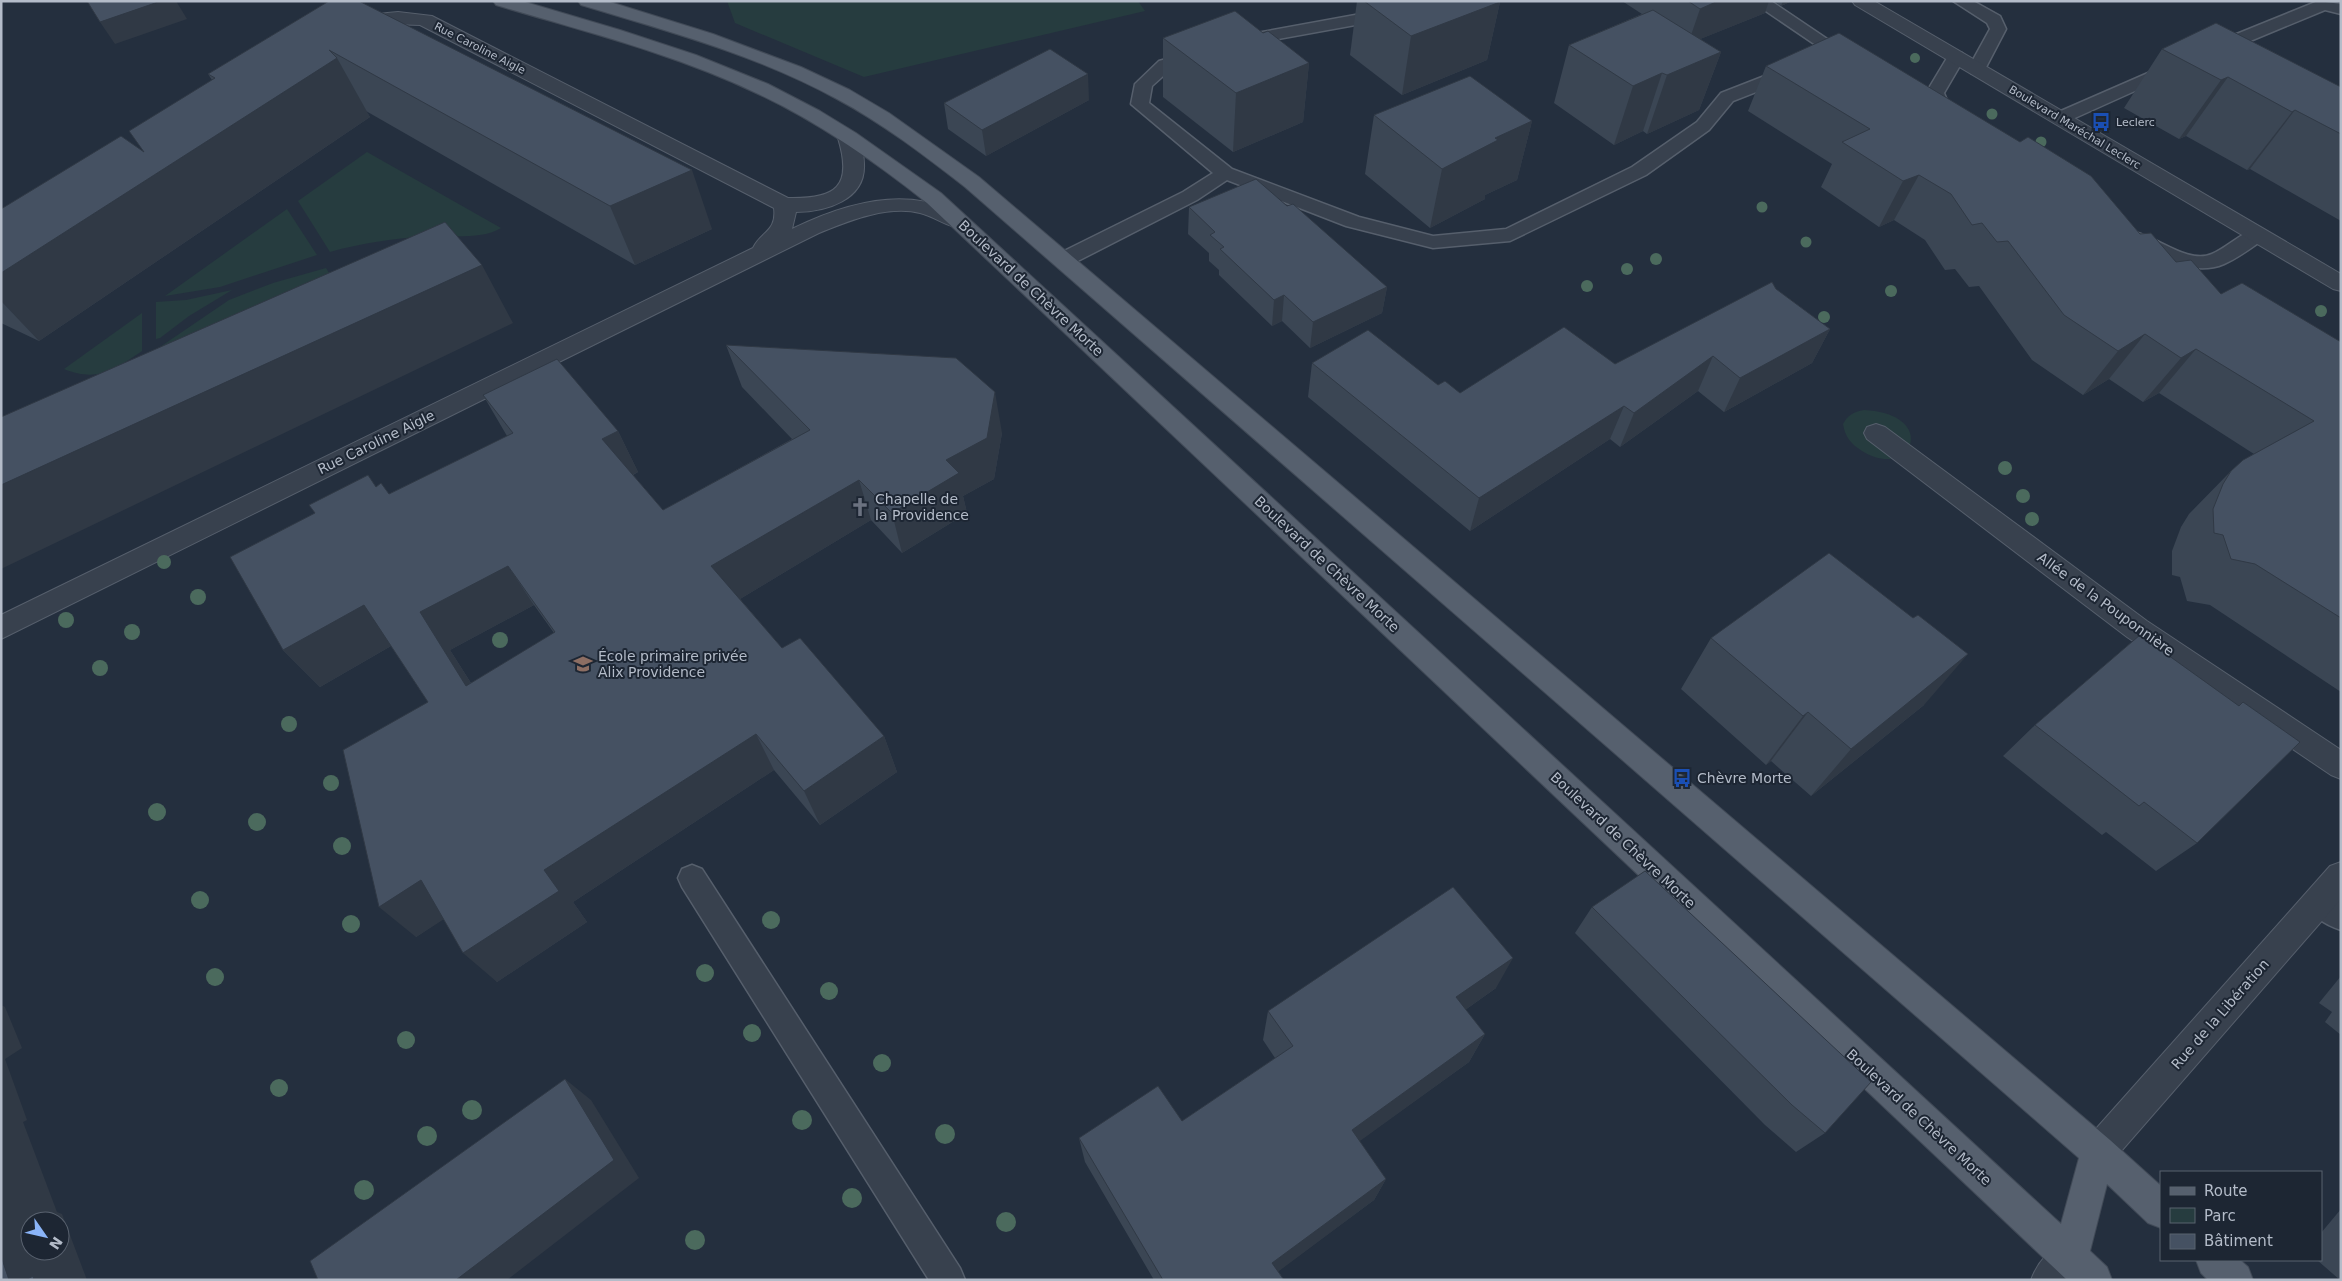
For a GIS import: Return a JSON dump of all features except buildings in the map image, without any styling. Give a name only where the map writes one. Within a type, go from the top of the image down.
[{"type":"main road","name":"Boulevard de Chèvre Morte","points":[[502,1],[680,57],[722,73],[795,105],[901,171],[960,222],[2071,1272]]},
{"type":"main road","points":[[587,1],[724,44],[824,85],[874,112],[934,153],[972,182],[2098,1152],[2160,1209]]},
{"type":"main road","points":[[2071,1272],[2098,1152]]},
{"type":"main road","points":[[2215,1261],[2235,1280]]},
{"type":"street","name":"Boulevard Maréchal Leclerc","points":[[1861,1],[2341,284]]},
{"type":"street","name":"Rue Caroline Aigle","points":[[340,33],[362,23],[387,18],[406,17],[425,20],[784,205],[786,220],[778,236],[751,257]]},
{"type":"street","points":[[784,205],[821,203],[838,196],[846,189],[852,182],[856,165],[848,138]]},
{"type":"street","name":"Rue Caroline Aigle","points":[[1,628],[751,257],[822,224],[865,210],[916,206],[940,213],[960,222]]},
{"type":"street","name":"Allée de la Pouponnière","points":[[1876,434],[2137,629],[2341,766]]},
{"type":"street","name":"Rue de la Libération","points":[[2098,1152],[2162,1082],[2329,909],[2341,876]]},
{"type":"lane","points":[[1400,12],[1239,42],[1165,65],[1144,84],[1140,104],[1225,173],[1353,222],[1433,242],[1510,235],[1639,171],[1703,126],[1727,97],[1839,53],[1759,1]]},
{"type":"lane","points":[[1961,1],[1994,20],[1998,29],[1977,69]]},
{"type":"lane","points":[[2060,118],[2194,58],[2311,9],[2324,5],[2341,9]]},
{"type":"lane","points":[[1956,57],[1935,92],[1943,112],[1966,133]]},
{"type":"lane","points":[[1063,260],[1190,196],[1225,173]]},
{"type":"lane","points":[[2125,232],[2167,254],[2194,261],[2212,261],[2257,235]]},
{"type":"lane","points":[[692,878],[948,1280]]},
{"type":"green space","points":[[727,1],[1138,1],[1145,11],[864,77],[735,23]]},
{"type":"green space","points":[[367,152],[501,228],[475,236],[401,238],[330,252],[298,201]]},
{"type":"green space","points":[[287,209],[317,255],[220,287],[165,296]]},
{"type":"green space","points":[[326,268],[350,306],[157,349],[229,300],[273,283]]},
{"type":"green space","points":[[232,290],[156,339],[156,302],[186,300]]},
{"type":"green space","points":[[142,313],[142,351],[106,372],[87,375],[64,369]]},
{"type":"green space","points":[[1864,410],[1888,414],[1903,422],[1910,433],[1910,444],[1905,453],[1894,458],[1880,458],[1862,451],[1852,443],[1845,433],[1843,424],[1851,414]]},
{"type":"place","name":"Leclerc","points":[[2101,122]]},
{"type":"place","name":"Chapelle de la Providence","points":[[860,507]]},
{"type":"place","name":"École primaire privée Alix Providence","points":[[583,664]]},
{"type":"place","name":"Chèvre Morte","points":[[1682,778]]}]
